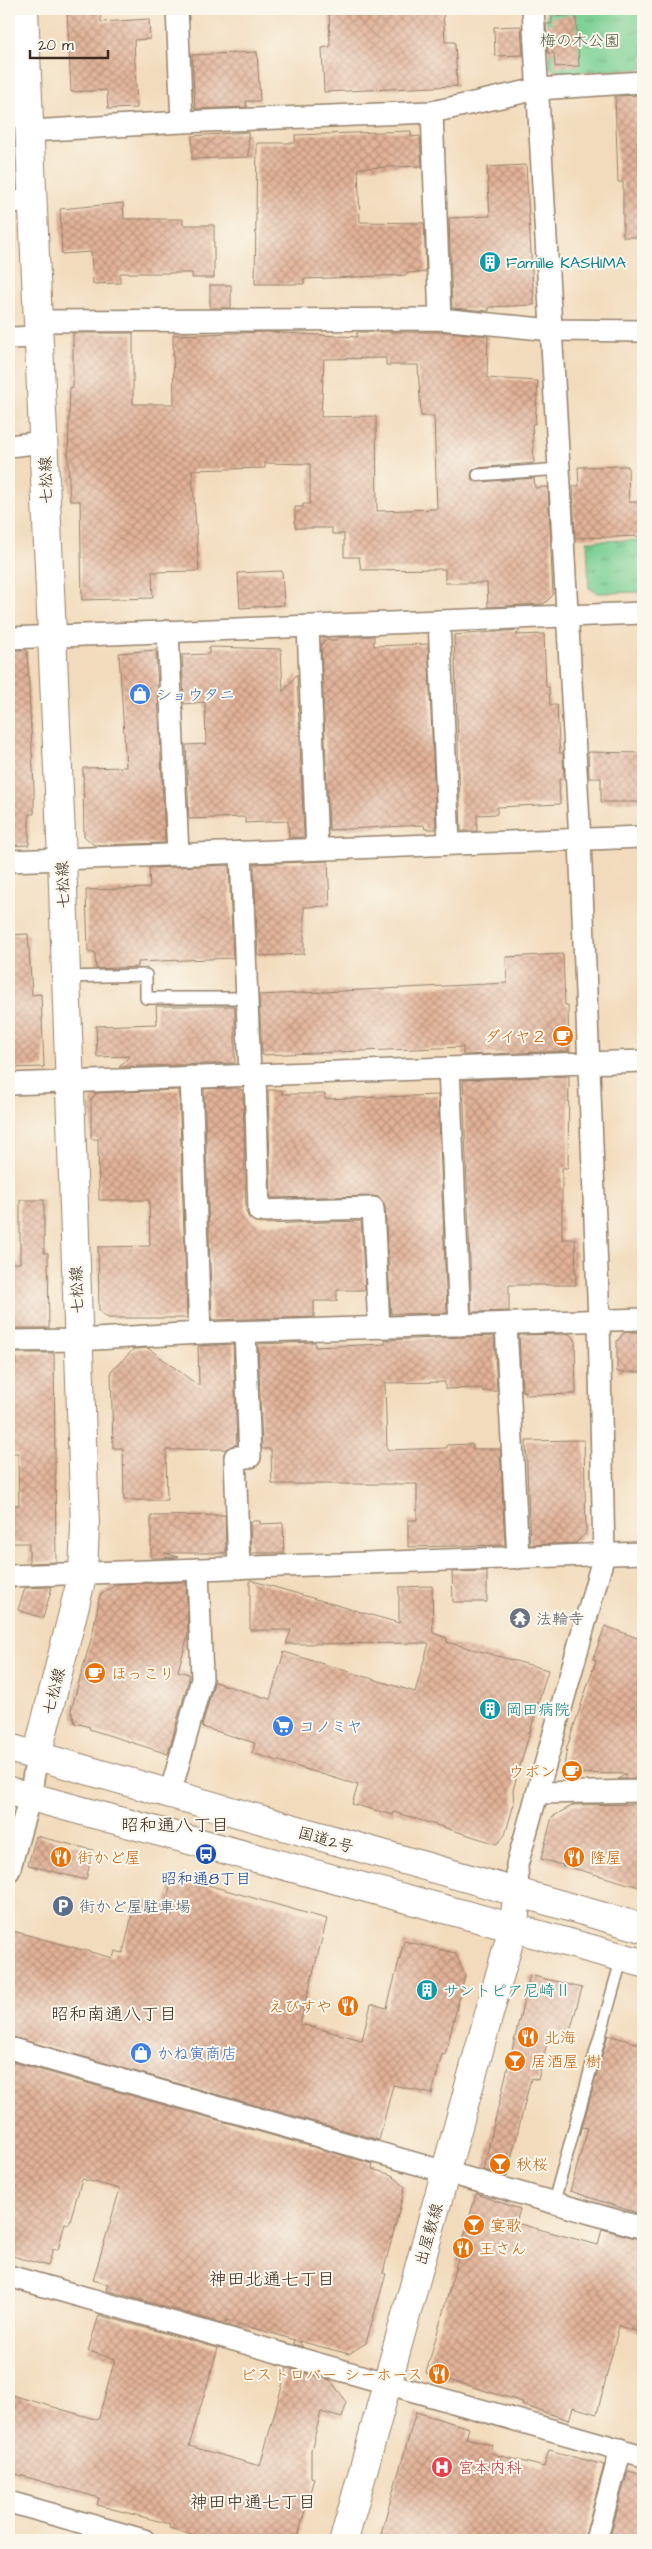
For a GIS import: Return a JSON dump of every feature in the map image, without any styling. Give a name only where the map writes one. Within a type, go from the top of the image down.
[{"type":"main road","name":"七松線","points":[[24,9],[18,69],[30,131],[20,201],[38,329],[44,442],[50,636],[62,858],[68,1083],[85,1526],[83,1574],[37,1756]]},
{"type":"main road","name":"国道2号","points":[[9,1748],[643,1928]]},
{"type":"main road","points":[[19,1794],[633,1960]]},
{"type":"main road","name":"出屋敷線","points":[[344,2540],[386,2382],[513,1927],[518,1893]]},
{"type":"street","points":[[177,9],[182,122]]},
{"type":"street","points":[[518,1893],[517,1866],[604,1555],[599,1320],[580,840],[533,9]]},
{"type":"street","points":[[30,131],[182,122],[432,112],[538,90],[643,82]]},
{"type":"street","points":[[432,112],[440,319]]},
{"type":"street","points":[[9,338],[38,329],[440,319],[552,330],[643,331]]},
{"type":"street","points":[[9,446],[44,442]]},
{"type":"street","points":[[9,638],[643,613]]},
{"type":"street","points":[[439,621],[449,844]]},
{"type":"street","points":[[308,626],[317,849]]},
{"type":"street","points":[[168,631],[178,854]]},
{"type":"street","points":[[9,861],[643,837]]},
{"type":"street","points":[[241,852],[259,1211],[373,1208],[379,1328]]},
{"type":"street","points":[[9,1084],[643,1060]]},
{"type":"street","points":[[449,1068],[460,1325]]},
{"type":"street","points":[[191,1077],[200,1333]]},
{"type":"street","points":[[9,1341],[643,1319]]},
{"type":"street","points":[[506,1324],[518,1558]]},
{"type":"street","points":[[239,1568],[235,1457],[250,1456],[245,1332]]},
{"type":"street","points":[[9,1576],[643,1554]]},
{"type":"street","points":[[170,1794],[202,1679],[198,1569]]},
{"type":"street","points":[[9,1871],[19,1794],[37,1756]]},
{"type":"street","points":[[538,1793],[643,1791]]},
{"type":"street","points":[[9,2048],[554,2201],[643,2228]]},
{"type":"street","points":[[9,2276],[643,2456]]},
{"type":"street","points":[[596,2540],[621,2449]]},
{"type":"street","points":[[9,2502],[144,2540]]},
{"type":"lane","points":[[478,475],[560,469]]},
{"type":"lane","points":[[66,977],[146,975],[146,998],[247,998]]},
{"type":"lane","points":[[554,2201],[633,1960]]},
{"type":"green space","name":"梅の木公園","points":[[546,9],[643,9],[643,69],[559,73],[550,68]]},
{"type":"green space","points":[[643,540],[643,592],[598,593],[589,588],[587,541]]},
{"type":"building","points":[[67,9],[100,9],[101,22],[149,19],[150,39],[134,40],[137,108],[108,109],[107,90],[71,92]]},
{"type":"building","points":[[329,9],[443,9],[445,42],[455,42],[457,86],[324,92],[322,48],[330,47]]},
{"type":"building","points":[[576,15],[579,66],[555,67],[554,53],[548,53],[546,24],[552,24],[552,17]]},
{"type":"building","points":[[521,26],[523,55],[495,56],[494,27]]},
{"type":"building","points":[[257,52],[260,101],[246,101],[247,107],[195,109],[192,55]]},
{"type":"building","points":[[643,95],[643,237],[623,237],[623,182],[618,182],[615,96]]},
{"type":"building","points":[[411,131],[411,137],[420,136],[422,166],[358,168],[360,222],[424,223],[426,272],[407,273],[407,275],[304,279],[304,284],[255,284],[257,143],[295,143],[295,135]]},
{"type":"building","points":[[248,132],[249,157],[192,159],[192,136]]},
{"type":"building","name":"Famille KASHIMA","points":[[526,165],[534,305],[489,307],[489,311],[452,308],[449,218],[490,216],[487,167]]},
{"type":"building","points":[[123,203],[124,219],[183,219],[183,225],[214,225],[214,278],[192,278],[192,273],[120,273],[120,283],[93,284],[91,252],[62,254],[60,209]]},
{"type":"building","points":[[210,285],[231,285],[231,308],[210,308]]},
{"type":"building","points":[[266,332],[357,337],[357,332],[449,332],[488,336],[487,378],[538,381],[535,424],[532,424],[534,463],[473,469],[472,480],[478,482],[534,478],[535,488],[548,487],[553,595],[544,604],[488,607],[487,583],[445,583],[445,569],[361,570],[359,557],[344,557],[344,534],[332,534],[332,528],[295,528],[295,507],[303,507],[303,504],[310,504],[310,464],[265,463],[265,468],[192,470],[199,571],[152,572],[153,598],[82,600],[80,501],[70,501],[68,459],[70,387],[73,388],[73,333],[133,333],[133,404],[174,404],[173,335]],"holes":[[[386,358],[386,365],[418,365],[421,416],[434,416],[437,509],[377,511],[376,416],[321,417],[324,359]]]},
{"type":"building","points":[[628,466],[629,502],[643,502],[643,536],[575,538],[573,486],[579,486],[578,467]]},
{"type":"building","points":[[282,571],[284,605],[240,608],[238,573]]},
{"type":"building","points":[[520,630],[516,635],[544,634],[546,687],[549,687],[550,705],[557,705],[560,753],[563,753],[564,779],[559,779],[560,804],[497,807],[497,814],[477,815],[477,831],[461,831],[454,635]]},
{"type":"building","points":[[374,636],[374,646],[428,644],[436,829],[425,829],[424,825],[329,830],[321,645],[325,640]]},
{"type":"building","points":[[209,647],[281,649],[283,692],[297,674],[304,837],[289,838],[288,821],[245,823],[245,817],[189,819],[186,745],[206,744],[205,702],[184,704],[182,655],[209,654]]},
{"type":"building","points":[[9,650],[27,650],[34,789],[34,814],[29,814],[29,845],[9,846]]},
{"type":"building","points":[[156,650],[165,843],[94,845],[84,836],[83,768],[126,767],[119,653]]},
{"type":"building","points":[[588,752],[643,753],[643,802],[601,802],[601,778],[589,778]]},
{"type":"building","points":[[328,861],[330,906],[304,907],[304,954],[258,956],[254,864]]},
{"type":"building","points":[[229,865],[233,958],[138,962],[138,967],[96,969],[95,952],[88,952],[86,890],[150,888],[149,868]]},
{"type":"building","points":[[28,934],[32,995],[41,994],[44,1067],[9,1068],[9,935]]},
{"type":"building","points":[[563,954],[565,1005],[568,1005],[569,1051],[463,1055],[463,1047],[262,1055],[259,995],[507,983],[506,957]]},
{"type":"building","points":[[156,1006],[235,1006],[235,1063],[119,1067],[130,1056],[97,1057],[96,1026],[157,1024]]},
{"type":"building","points":[[569,1076],[568,1168],[562,1168],[562,1239],[575,1239],[576,1285],[509,1285],[509,1311],[472,1312],[463,1080]]},
{"type":"building","points":[[236,1088],[243,1090],[246,1211],[249,1218],[259,1224],[361,1221],[365,1290],[337,1290],[337,1301],[314,1301],[314,1317],[212,1320],[204,1089]]},
{"type":"building","points":[[179,1090],[187,1318],[108,1318],[99,1311],[98,1247],[150,1246],[149,1200],[99,1200],[98,1139],[91,1139],[91,1100],[96,1093]]},
{"type":"building","points":[[268,1090],[282,1090],[282,1094],[325,1094],[325,1099],[438,1095],[447,1313],[391,1314],[385,1207],[379,1197],[271,1198]]},
{"type":"building","points":[[20,1200],[44,1200],[44,1253],[48,1253],[49,1328],[15,1328],[15,1322],[9,1322],[11,1263],[20,1263]]},
{"type":"building","points":[[625,1332],[643,1332],[643,1372],[617,1372],[617,1341]]},
{"type":"building","points":[[569,1334],[575,1339],[576,1394],[525,1395],[525,1391],[522,1391],[519,1335]]},
{"type":"building","points":[[494,1336],[497,1391],[482,1391],[482,1388],[445,1389],[445,1382],[385,1383],[387,1450],[447,1448],[447,1445],[472,1444],[473,1449],[500,1449],[505,1545],[408,1547],[408,1520],[417,1520],[417,1484],[272,1484],[271,1449],[262,1449],[258,1344],[315,1342],[315,1347],[385,1344],[385,1340]]},
{"type":"building","points":[[233,1344],[237,1444],[226,1449],[166,1450],[167,1500],[124,1500],[123,1448],[113,1448],[111,1371],[134,1349],[148,1348],[199,1386],[198,1346]]},
{"type":"building","points":[[15,1353],[54,1353],[56,1562],[29,1563],[29,1543],[9,1543],[9,1505],[19,1505],[18,1453],[9,1453],[9,1365],[16,1365]]},
{"type":"building","points":[[584,1440],[586,1533],[576,1543],[530,1545],[526,1441]]},
{"type":"building","points":[[225,1515],[226,1553],[164,1553],[178,1557],[151,1558],[151,1516]]},
{"type":"building","points":[[250,1521],[260,1521],[260,1524],[283,1523],[284,1553],[251,1553]]},
{"type":"building","points":[[487,1571],[487,1602],[453,1602],[452,1572]]},
{"type":"building","points":[[250,1580],[399,1623],[399,1587],[432,1586],[433,1633],[447,1638],[447,1642],[548,1670],[513,1790],[514,1804],[505,1835],[497,1844],[394,1812],[393,1815],[352,1804],[358,1785],[252,1753],[255,1743],[202,1727],[214,1682],[270,1699],[284,1652],[415,1692],[429,1643],[286,1644],[291,1630],[250,1630]]},
{"type":"building","points":[[186,1582],[188,1635],[178,1671],[189,1674],[189,1678],[168,1754],[75,1723],[71,1710],[92,1636],[100,1595],[121,1584]]},
{"type":"building","points":[[52,1587],[43,1618],[18,1610],[25,1588]]},
{"type":"building","points":[[605,1626],[643,1640],[643,1722],[639,1722],[640,1779],[618,1779],[626,1774],[563,1773],[567,1747],[596,1660],[593,1659]]},
{"type":"building","points":[[643,1804],[643,1888],[541,1859],[552,1817],[573,1805]]},
{"type":"building","name":"街かど屋","points":[[36,1836],[93,1850],[86,1880],[28,1865]]},
{"type":"building","points":[[173,1875],[327,1919],[300,2024],[362,2040],[371,2004],[387,2008],[404,1941],[455,1953],[465,1975],[445,2055],[442,2054],[432,2094],[393,2085],[379,2140],[9,2036],[9,1930],[113,1958],[115,1951],[123,1953],[136,1898],[165,1906]]},
{"type":"building","points":[[530,1975],[582,1988],[569,2035],[550,2030],[538,2080],[531,2078],[507,2176],[483,2170]]},
{"type":"building","points":[[608,2035],[643,2045],[643,2215],[570,2191],[588,2128],[582,2127]]},
{"type":"building","points":[[9,2061],[373,2164],[372,2169],[392,2175],[405,2187],[383,2273],[386,2274],[366,2343],[349,2354],[299,2341],[303,2347],[294,2344],[295,2340],[226,2320],[225,2324],[106,2290],[108,2284],[93,2280],[120,2189],[82,2179],[69,2224],[65,2223],[58,2250],[53,2249],[48,2266],[9,2255]]},
{"type":"building","points":[[476,2194],[520,2209],[516,2223],[598,2245],[602,2229],[643,2240],[643,2333],[619,2326],[597,2414],[573,2407],[569,2420],[522,2405],[523,2402],[426,2373]]},
{"type":"building","points":[[99,2315],[218,2348],[189,2446],[260,2466],[287,2368],[330,2380],[347,2402],[342,2418],[321,2412],[311,2450],[311,2477],[314,2478],[297,2540],[214,2540],[169,2528],[170,2524],[97,2505],[99,2498],[9,2472],[9,2394],[98,2420],[115,2359],[88,2351]]},
{"type":"building","points":[[416,2412],[469,2428],[466,2438],[492,2445],[490,2453],[544,2467],[549,2450],[604,2465],[584,2540],[379,2540]]},
{"type":"building","points":[[628,2471],[643,2475],[643,2540],[609,2540]]},
{"type":"place","name":"Famille KASHIMA","points":[[490,262]]},
{"type":"place","name":"ショウタニ","points":[[140,694]]},
{"type":"place","name":"ダイヤ２","points":[[563,1036]]},
{"type":"place","name":"法輪寺","points":[[520,1618]]},
{"type":"place","name":"ほっこり","points":[[95,1673]]},
{"type":"place","name":"岡田病院","points":[[490,1709]]},
{"type":"place","name":"コノミヤ","points":[[283,1726]]},
{"type":"place","name":"ウポン","points":[[572,1771]]},
{"type":"place","name":"昭和通8丁目","points":[[206,1854]]},
{"type":"place","name":"街かど屋","points":[[61,1857]]},
{"type":"place","name":"隆屋","points":[[574,1857]]},
{"type":"place","name":"街かど屋駐車場","points":[[63,1906]]},
{"type":"place","name":"サントピア尼崎Ⅱ","points":[[427,1990]]},
{"type":"place","name":"えびすや","points":[[348,2006]]},
{"type":"place","name":"北海","points":[[528,2037]]},
{"type":"place","name":"かね寅商店","points":[[141,2053]]},
{"type":"place","name":"居酒屋 樹","points":[[515,2061]]},
{"type":"place","name":"秋桜","points":[[500,2164]]},
{"type":"place","name":"宴歌","points":[[474,2225]]},
{"type":"place","name":"王さん","points":[[463,2248]]},
{"type":"place","name":"ビストロバー シーホース","points":[[439,2374]]},
{"type":"place","name":"宮本内科","points":[[442,2467]]},
{"type":"district","name":"昭和通八丁目","points":[[175,1825]]},
{"type":"district","name":"昭和南通八丁目","points":[[114,2014]]},
{"type":"district","name":"神田北通七丁目","points":[[272,2279]]},
{"type":"district","name":"神田中通七丁目","points":[[253,2502]]}]
